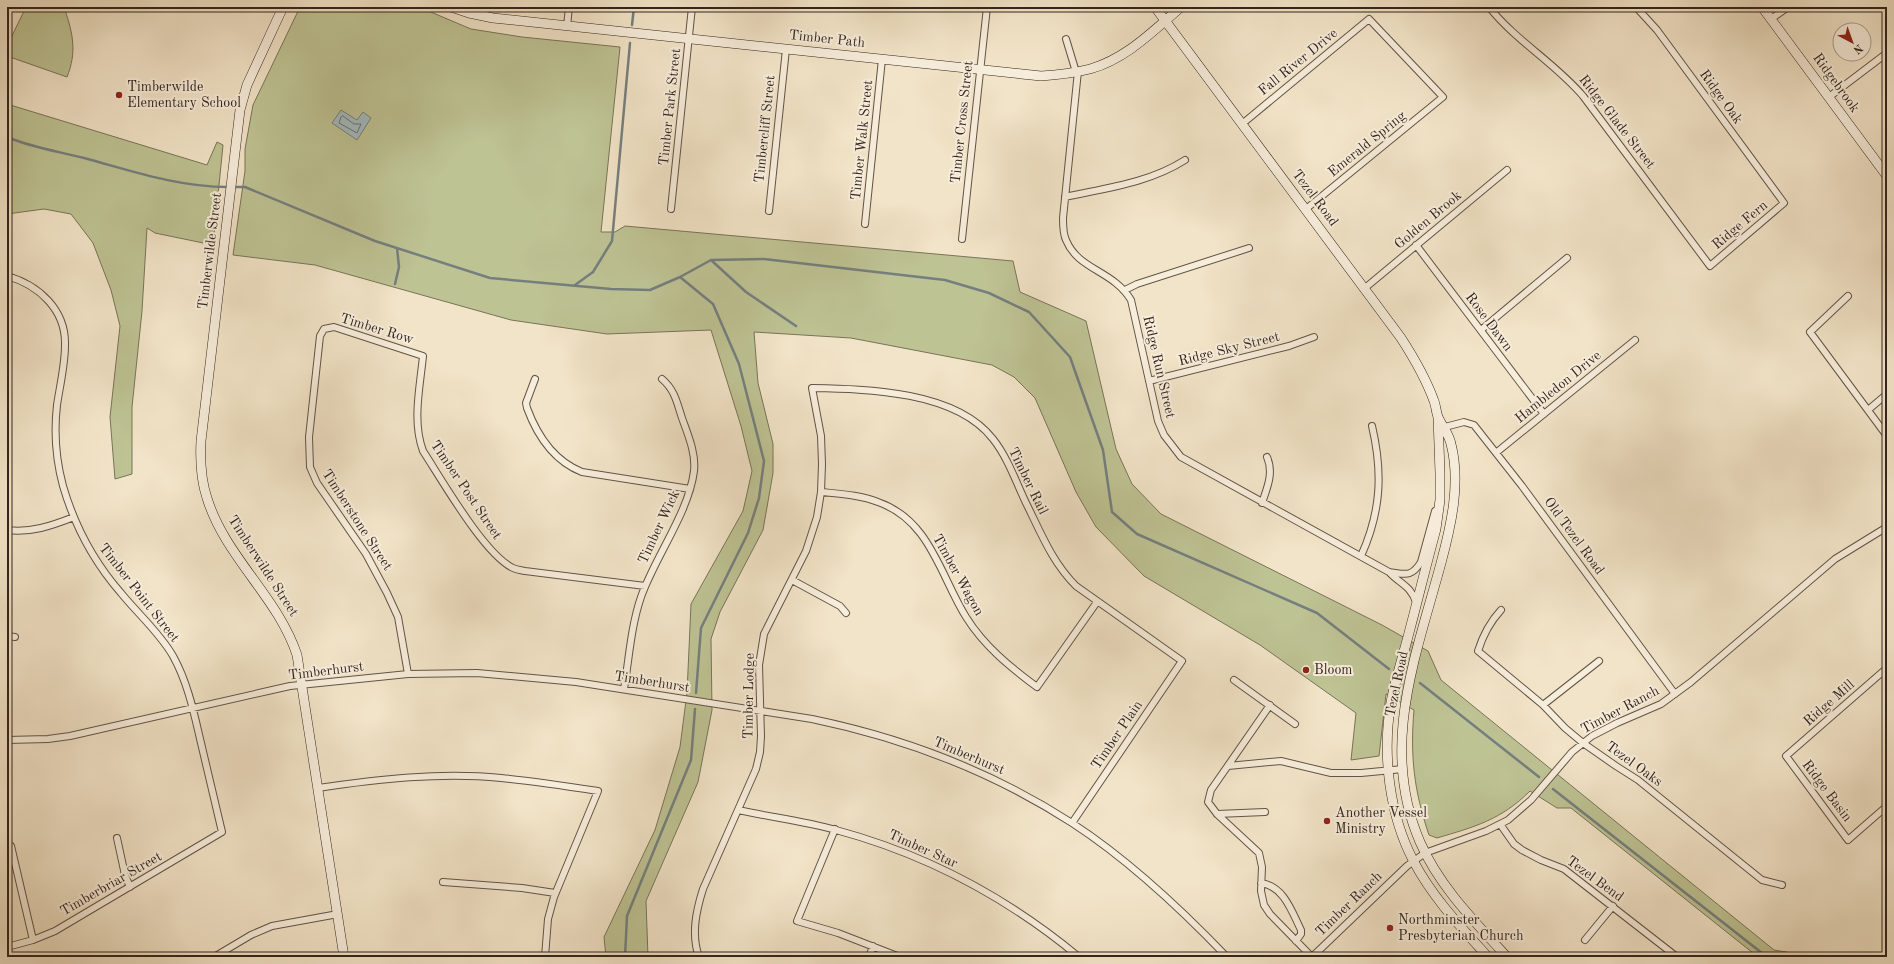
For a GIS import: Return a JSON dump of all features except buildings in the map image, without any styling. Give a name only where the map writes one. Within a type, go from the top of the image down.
[{"type":"street","name":"Timberwilde Street","points":[[283,7],[243,97],[239,118],[201,441],[201,471],[207,499],[223,533],[285,625],[297,655],[344,957]]},
{"type":"street","name":"Timber Path","points":[[451,7],[469,14],[493,18],[1041,76],[1077,71],[1100,65],[1120,56],[1181,7]]},
{"type":"street","points":[[567,26],[569,7]]},
{"type":"street","name":"Timber Park Street","points":[[671,209],[692,7]]},
{"type":"street","name":"Timber Cross Street","points":[[962,239],[987,7]]},
{"type":"street","name":"Tezel Road","points":[[1155,7],[1365,288],[1412,354],[1434,401],[1441,428],[1440,497],[1436,529],[1391,702],[1388,744],[1389,771],[1392,796],[1399,823],[1413,861],[1444,908],[1488,957]]},
{"type":"street","name":"Ridge Glade Street","points":[[1489,7],[1522,40],[1569,79],[1710,266]]},
{"type":"street","name":"Ridge Oak","points":[[1636,7],[1657,30],[1784,203]]},
{"type":"street","name":"Ridgebrook","points":[[1762,7],[1887,176]]},
{"type":"street","points":[[1771,18],[1788,7]]},
{"type":"street","name":"Fall River Drive","points":[[1242,124],[1369,19],[1443,97]]},
{"type":"street","points":[[1066,39],[1077,71]]},
{"type":"street","name":"Timbercliff Street","points":[[769,211],[786,49]]},
{"type":"street","points":[[1828,97],[1887,53]]},
{"type":"street","name":"Timber Walk Street","points":[[865,224],[882,59]]},
{"type":"street","name":"Ridge Run Street","points":[[1077,71],[1063,218],[1065,239],[1073,252],[1083,262],[1111,278],[1125,290],[1134,308],[1158,422],[1164,436],[1173,450],[1181,457],[1389,572],[1397,581],[1409,588],[1413,593],[1417,604]]},
{"type":"street","name":"Emerald Spring","points":[[1306,209],[1443,97]]},
{"type":"street","points":[[1065,197],[1148,178],[1166,171],[1185,160]]},
{"type":"street","name":"Golden Brook","points":[[1365,288],[1416,244],[1507,170]]},
{"type":"street","name":"Ridge Fern","points":[[1710,266],[1784,203]]},
{"type":"street","name":"Rose Dawn","points":[[1416,244],[1544,414]]},
{"type":"street","points":[[1125,290],[1137,284],[1249,248]]},
{"type":"street","points":[[1481,330],[1567,258]]},
{"type":"street","name":"Timber Point Street","points":[[7,276],[26,283],[44,296],[54,308],[63,328],[65,343],[64,358],[57,405],[56,432],[62,479],[74,518],[91,554],[102,571],[158,635],[172,654],[186,683],[222,832]]},
{"type":"street","points":[[1848,296],[1810,332],[1887,436]]},
{"type":"street","name":"Timber Row","points":[[324,329],[334,327],[423,356]]},
{"type":"street","name":"Timberstone Street","points":[[324,329],[320,336],[309,437],[310,467],[317,483],[366,554],[387,593],[398,617],[408,674]]},
{"type":"street","name":"Ridge Sky Street","points":[[1149,382],[1289,346],[1314,337]]},
{"type":"street","name":"Hambledon Drive","points":[[1497,452],[1635,340]]},
{"type":"street","name":"Timber Post Street","points":[[423,356],[416,426],[418,439],[423,451],[487,546],[513,568],[525,571],[645,586]]},
{"type":"street","points":[[535,379],[526,403],[527,408],[544,443],[566,464],[582,472],[690,488]]},
{"type":"street","name":"Timber Wick","points":[[624,689],[635,621],[645,586],[683,508],[694,471],[692,446],[672,388],[662,379]]},
{"type":"street","name":"Timber Lodge","points":[[699,957],[695,927],[696,908],[703,889],[754,776],[758,758],[761,736],[759,665],[763,640],[770,622],[806,551],[814,530],[821,492],[821,436],[812,388]]},
{"type":"street","name":"Timber Rail","points":[[812,388],[903,395],[952,408],[970,418],[986,431],[999,448],[1056,564],[1076,586],[1182,661]]},
{"type":"street","points":[[1868,410],[1887,394]]},
{"type":"street","name":"Old Tezel Road","points":[[1441,428],[1464,422],[1474,426],[1497,452],[1675,694]]},
{"type":"street","points":[[1361,556],[1374,521],[1379,497],[1379,464],[1372,426]]},
{"type":"street","name":"Tezel Road","points":[[1441,428],[1451,444],[1454,469],[1453,511],[1447,542],[1405,698],[1402,739],[1403,769],[1412,818],[1425,853],[1458,902],[1507,957]]},
{"type":"street","points":[[1262,503],[1270,478],[1270,463],[1267,457]]},
{"type":"street","name":"Timber Wagon","points":[[821,492],[854,496],[877,501],[893,509],[911,521],[926,540],[966,617],[977,632],[1007,665],[1037,687],[1097,602]]},
{"type":"street","name":"Ridge Run Street","points":[[1389,572],[1408,574],[1412,573],[1417,568],[1421,562],[1440,497]]},
{"type":"street","points":[[7,530],[19,532],[36,530],[74,518]]},
{"type":"street","name":"Timber Ranch","points":[[1312,957],[1394,877],[1413,861],[1425,853],[1500,824],[1519,811],[1531,800],[1564,760],[1583,743],[1602,730],[1661,704],[1691,682],[1835,559],[1887,527]]},
{"type":"street","points":[[792,580],[840,606],[846,613]]},
{"type":"street","name":"Tezel Oaks","points":[[1501,610],[1484,632],[1478,651],[1543,705],[1565,728],[1583,743],[1638,780],[1762,880],[1782,885]]},
{"type":"street","points":[[7,636],[15,637]]},
{"type":"street","name":"Timber Plain","points":[[1072,823],[1182,661]]},
{"type":"street","points":[[1543,705],[1599,661]]},
{"type":"street","name":"Ridge Mill","points":[[1786,756],[1887,668]]},
{"type":"street","name":"Timberhurst","points":[[7,740],[48,739],[70,736],[290,686],[408,674],[477,673],[576,682],[849,726],[896,740],[963,765],[1025,795],[1072,823],[1103,844],[1147,881],[1193,922],[1227,957]]},
{"type":"street","points":[[1234,680],[1295,724]]},
{"type":"street","points":[[1270,705],[1211,790],[1208,799],[1209,804],[1216,814],[1259,853],[1262,867],[1261,891],[1264,905],[1270,914],[1312,957]]},
{"type":"street","name":"Ridge Basin","points":[[1786,756],[1848,840],[1887,806]]},
{"type":"street","points":[[1228,766],[1281,761],[1331,773],[1389,771],[1403,769]]},
{"type":"street","points":[[318,788],[367,781],[430,777],[500,778],[598,791],[555,892],[548,919],[545,957]]},
{"type":"street","name":"Timber Star","points":[[738,810],[835,829],[901,851],[947,871],[1021,913],[1079,957]]},
{"type":"street","points":[[1216,814],[1265,812]]},
{"type":"street","name":"Tezel Bend","points":[[1500,824],[1514,844],[1541,860],[1564,869],[1677,957]]},
{"type":"street","points":[[835,829],[797,921],[873,946],[900,957]]},
{"type":"street","name":"Timberbriar Street","points":[[7,947],[33,940],[55,931],[222,832]]},
{"type":"street","points":[[117,838],[125,875],[130,886]]},
{"type":"street","points":[[9,846],[33,940]]},
{"type":"street","points":[[443,882],[555,892]]},
{"type":"street","points":[[1261,883],[1277,889],[1284,897],[1301,930],[1301,934],[1296,941]]},
{"type":"street","points":[[1585,940],[1613,906]]},
{"type":"street","points":[[214,957],[224,954],[251,935],[272,926],[338,914]]},
{"type":"street","points":[[869,957],[873,946]]},
{"type":"green space","points":[[26,7],[61,7],[65,10],[73,43],[72,59],[67,77],[7,56],[7,46]]},
{"type":"green space","points":[[300,7],[419,7],[471,29],[522,37],[620,47],[601,232],[615,232],[625,226],[1013,261],[1020,292],[1086,321],[1116,449],[1132,484],[1161,514],[1382,625],[1428,651],[1441,680],[1774,950],[1816,957],[1758,957],[1571,808],[1557,808],[1530,791],[1498,816],[1475,826],[1437,838],[1429,835],[1420,803],[1414,773],[1414,710],[1386,694],[1379,756],[1351,760],[1356,713],[1260,645],[1144,576],[1096,527],[1076,492],[1035,398],[1014,377],[992,365],[851,338],[754,332],[758,383],[773,444],[773,473],[763,530],[720,612],[711,639],[712,710],[698,782],[646,901],[648,957],[606,957],[604,937],[655,830],[680,747],[687,693],[691,604],[743,511],[752,471],[741,426],[711,330],[607,334],[511,320],[315,265],[233,255],[245,171],[245,149],[253,105]]},
{"type":"green space","points":[[7,104],[207,165],[217,142],[223,145],[213,245],[155,233],[147,228],[142,311],[132,407],[132,474],[115,479],[110,417],[120,326],[111,290],[93,243],[71,214],[44,209],[7,214]]},
{"type":"water","points":[[341,110],[357,120],[363,112],[371,118],[357,140],[332,123]]},
{"type":"waterway","points":[[632,25],[634,7]]},
{"type":"waterway","points":[[575,285],[593,272],[612,241],[630,43]]},
{"type":"waterway","points":[[7,137],[36,147],[84,158],[137,173],[191,184],[228,187]]},
{"type":"waterway","points":[[233,187],[245,187],[375,241],[490,278],[611,289],[650,290],[680,277],[711,260],[764,259],[945,280],[989,293],[1029,312],[1070,357],[1103,450],[1112,512],[1137,534],[1317,613],[1389,669]]},
{"type":"waterway","points":[[395,284],[399,267],[397,248]]},
{"type":"waterway","points":[[711,260],[746,292],[796,326]]},
{"type":"waterway","points":[[680,277],[713,304],[739,364],[764,461],[759,498],[748,533],[701,628],[696,693]]},
{"type":"waterway","points":[[1420,683],[1539,777]]},
{"type":"waterway","points":[[625,957],[627,916],[691,760],[695,709]]},
{"type":"waterway","points":[[1553,789],[1767,957]]},
{"type":"place","name":"Timberwilde Elementary School","points":[[119,95]]},
{"type":"place","name":"Bloom","points":[[1306,670]]},
{"type":"place","name":"Another Vessel Ministry","points":[[1327,821]]},
{"type":"place","name":"Northminster Presbyterian Church","points":[[1390,928]]}]
